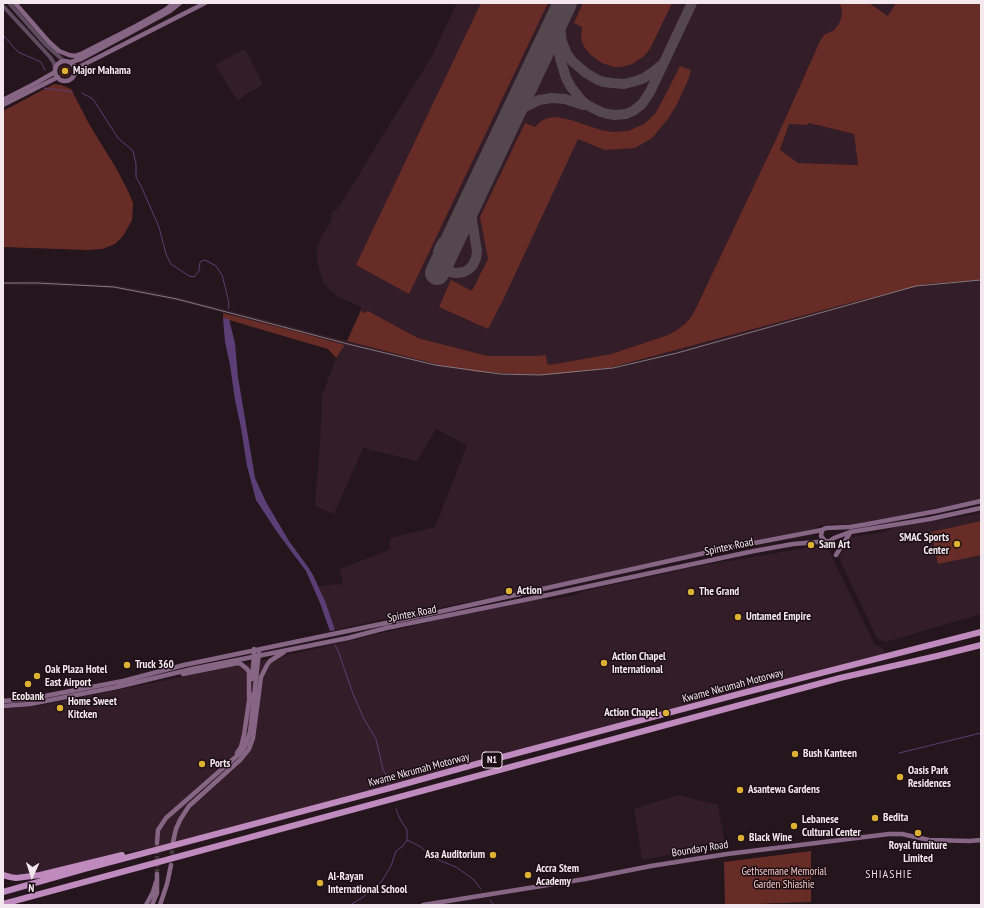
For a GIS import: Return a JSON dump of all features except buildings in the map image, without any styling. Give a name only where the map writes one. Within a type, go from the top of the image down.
[{"type":"highway","name":"Kwame Nkrumah Motorway","points":[[3,892],[746,692],[981,632]]},
{"type":"highway","name":"Kwame Nkrumah Motorway","points":[[3,904],[840,678],[981,645]]},
{"type":"highway","points":[[3,875],[16,878],[40,875],[130,853],[151,851]]},
{"type":"main road","points":[[15,3],[49,42],[59,51],[70,56],[75,56],[136,26],[174,3]]},
{"type":"main road","points":[[71,62],[75,70],[73,77],[68,80],[61,80],[56,73],[57,65],[60,62],[71,62],[81,59],[170,11],[180,3]]},
{"type":"main road","points":[[75,70],[205,3]]},
{"type":"main road","points":[[3,100],[56,73]]},
{"type":"main road","points":[[3,105],[56,73]]},
{"type":"main road","name":"Spintex Road","points":[[3,701],[29,699],[68,692],[256,649],[449,610],[826,528],[868,524],[981,502]]},
{"type":"main road","name":"Spintex Road","points":[[3,706],[20,706],[38,703],[754,551],[793,544],[830,541],[850,532],[930,519],[981,508]]},
{"type":"main road","points":[[831,528],[835,532],[834,538]]},
{"type":"main road","points":[[822,530],[821,536],[825,541]]},
{"type":"main road","points":[[836,555],[850,532]]},
{"type":"main road","points":[[157,843],[158,830],[166,818],[244,749],[249,738],[257,656],[256,649]]},
{"type":"main road","points":[[173,842],[176,829],[187,810],[240,760],[249,749],[253,738],[261,677],[267,665],[287,650]]},
{"type":"main road","points":[[249,697],[257,656]]},
{"type":"main road","points":[[161,676],[177,675],[238,663],[242,664],[247,669],[249,672],[249,697],[244,735],[241,747],[233,759]]},
{"type":"main road","points":[[212,777],[221,777]]},
{"type":"main road","name":"Boundary Road","points":[[423,905],[728,854],[875,835],[896,834],[929,840],[981,840]]},
{"type":"main road","points":[[160,905],[171,865]]},
{"type":"main road","points":[[152,905],[157,893],[157,874]]},
{"type":"main road","points":[[146,905],[157,881]]},
{"type":"street","points":[[9,3],[45,44],[64,61]]},
{"type":"street","points":[[3,6],[50,57],[54,63],[56,73]]},
{"type":"shaded area","points":[[457,3],[839,3],[842,12],[841,19],[834,30],[824,35],[820,41],[777,137],[696,308],[685,324],[677,330],[668,335],[611,354],[549,365],[547,363],[546,355],[488,356],[418,338],[368,311],[364,313],[361,310],[361,307],[337,296],[324,283],[317,259],[317,249],[320,240],[332,219],[331,214],[337,210],[432,56]]},
{"type":"shaded area","points":[[869,3],[896,3],[889,16]]},
{"type":"shaded area","points":[[245,49],[263,85],[237,100],[215,65]]},
{"type":"shaded area","points":[[809,123],[854,134],[858,165],[798,163],[780,150],[789,124],[807,125]]},
{"type":"shaded area","points":[[981,280],[981,499],[881,520],[845,525],[832,524],[817,526],[816,529],[335,630],[318,586],[343,584],[340,569],[389,550],[390,538],[435,527],[467,445],[436,429],[417,461],[363,448],[334,514],[315,506],[322,396],[336,358],[345,345],[182,302],[113,288],[3,285],[3,282],[40,281],[114,285],[151,291],[439,365],[478,372],[542,375],[609,368],[846,304],[927,284]]},
{"type":"shaded area","points":[[223,318],[229,319],[235,343],[238,377],[255,478],[266,502],[289,541],[313,575],[325,601],[335,630],[330,631],[306,571],[277,532],[256,500],[247,466],[235,400],[225,342]]},
{"type":"shaded area","points":[[981,513],[981,614],[886,642],[878,639],[839,558],[850,537],[884,532],[897,526]]},
{"type":"shaded area","points":[[811,547],[827,547],[875,645],[882,648],[885,654],[168,846],[126,852],[41,874],[19,877],[6,874],[3,871],[3,709],[38,706],[280,657],[443,619],[540,599],[549,600],[575,595],[584,591],[705,565]]},
{"type":"shaded area","points":[[678,795],[718,805],[725,844],[642,860],[634,809]]},
{"type":"green space","points":[[481,3],[548,3],[409,294],[356,265]]},
{"type":"green space","points":[[583,3],[672,3],[650,49],[643,57],[632,64],[614,67],[602,63],[591,55],[584,47],[581,38],[582,27],[574,23]]},
{"type":"green space","points":[[839,3],[869,3],[888,16],[896,3],[981,3],[981,280],[927,284],[846,304],[609,368],[567,373],[542,375],[478,372],[439,365],[347,341],[361,310],[364,313],[368,311],[418,338],[488,356],[546,355],[547,363],[549,365],[611,354],[668,335],[677,330],[685,324],[696,308],[777,137],[820,41],[824,35],[834,30],[841,19],[841,7]],"holes":[[[809,123],[854,134],[858,165],[798,163],[780,150],[789,124],[807,125]]]},
{"type":"green space","points":[[65,65],[69,67],[71,71],[69,75],[65,77],[61,75],[59,71],[61,67]]},
{"type":"green space","points":[[680,66],[691,70],[688,80],[668,119],[652,138],[635,148],[605,150],[578,139],[488,329],[439,307],[451,280],[472,291],[488,259],[480,217],[525,123],[535,127],[541,121],[548,118],[557,117],[601,130],[612,132],[628,131],[644,124],[655,114]]},
{"type":"green space","points":[[54,84],[71,89],[89,124],[116,168],[133,203],[132,220],[123,236],[115,244],[102,249],[88,250],[3,247],[3,111]]},
{"type":"green space","points":[[223,313],[345,345],[336,358],[328,349],[223,318]]},
{"type":"green space","name":"SMAC Sports Center","points":[[981,521],[981,555],[938,564],[931,532]]},
{"type":"green space","name":"Gethsemane Memorial Garden Shiashie","points":[[811,851],[811,902],[725,905],[724,862]]},
{"type":"waterway","points":[[3,35],[18,52],[41,62],[45,70]]},
{"type":"waterway","points":[[44,88],[73,92]]},
{"type":"waterway","points":[[82,93],[93,99],[118,138],[133,151],[136,164],[136,177],[159,227],[166,254],[171,264],[189,276],[194,277],[199,271],[200,262],[204,260],[216,266],[222,275],[229,304],[228,309]]},
{"type":"waterway","points":[[335,645],[353,694],[364,719],[376,739],[383,770],[388,777],[388,785]]},
{"type":"waterway","points":[[899,753],[981,733]]},
{"type":"waterway","points":[[396,809],[407,830],[407,840],[421,847],[431,857],[456,867],[473,879],[481,889]]},
{"type":"waterway","points":[[350,905],[363,897],[382,881],[391,866],[396,851],[403,846],[407,840]]},
{"type":"waterway","points":[[490,900],[494,905]]},
{"type":"taxiway","points":[[565,3],[560,26],[562,42],[572,61],[586,73],[604,82],[624,84],[644,78],[660,66]]},
{"type":"taxiway","points":[[561,17],[558,30],[558,48],[566,78],[571,87],[582,101],[601,112],[615,115],[626,114],[642,104],[650,92],[692,3]]},
{"type":"taxiway","points":[[506,128],[521,109],[539,100],[552,98],[565,99],[583,105]]},
{"type":"taxiway","points":[[461,224],[442,243],[438,252],[439,261],[442,267],[450,272],[456,273],[464,272],[469,269],[473,265],[476,258],[477,251],[472,220],[475,193]]},
{"type":"runway","points":[[437,273],[565,3]]},
{"type":"tunnel","points":[[157,843],[157,874]]},
{"type":"tunnel","points":[[171,861],[173,843]]},
{"type":"railway","points":[[3,283],[37,283],[114,287],[177,299],[348,344],[435,365],[500,374],[540,375],[613,368],[677,353],[916,286],[981,280]]},
{"type":"place","name":"Major Mahama","points":[[65,71]]},
{"type":"place","name":"SMAC Sports Center","points":[[957,544]]},
{"type":"place","name":"Sam Art","points":[[811,545]]},
{"type":"place","name":"Action","points":[[509,591]]},
{"type":"place","name":"The Grand","points":[[691,592]]},
{"type":"place","name":"Untamed Empire","points":[[738,617]]},
{"type":"place","name":"Action Chapel International","points":[[604,663]]},
{"type":"place","name":"Truck 360","points":[[127,665]]},
{"type":"place","name":"Oak Plaza Hotel East Airport","points":[[37,676]]},
{"type":"place","name":"Ecobank","points":[[28,684]]},
{"type":"place","name":"Home Sweet Kitcken","points":[[60,708]]},
{"type":"place","name":"Action Chapel","points":[[666,713]]},
{"type":"place","name":"Bush Kanteen","points":[[795,754]]},
{"type":"place","name":"Ports","points":[[202,764]]},
{"type":"place","name":"Oasis Park Residences","points":[[900,777]]},
{"type":"place","name":"Asantewa Gardens","points":[[740,790]]},
{"type":"place","name":"Bedita","points":[[875,818]]},
{"type":"place","name":"Lebanese Cultural Center","points":[[794,826]]},
{"type":"place","name":"Royal furniture Limited","points":[[918,833]]},
{"type":"place","name":"Black Wine","points":[[741,838]]},
{"type":"place","name":"Asa Auditorium","points":[[493,855]]},
{"type":"place","name":"Accra Stem Academy","points":[[528,875]]},
{"type":"place","name":"Al-Rayan International School","points":[[320,883]]},
{"type":"district","name":"SHIASHIE","points":[[889,875]]}]
